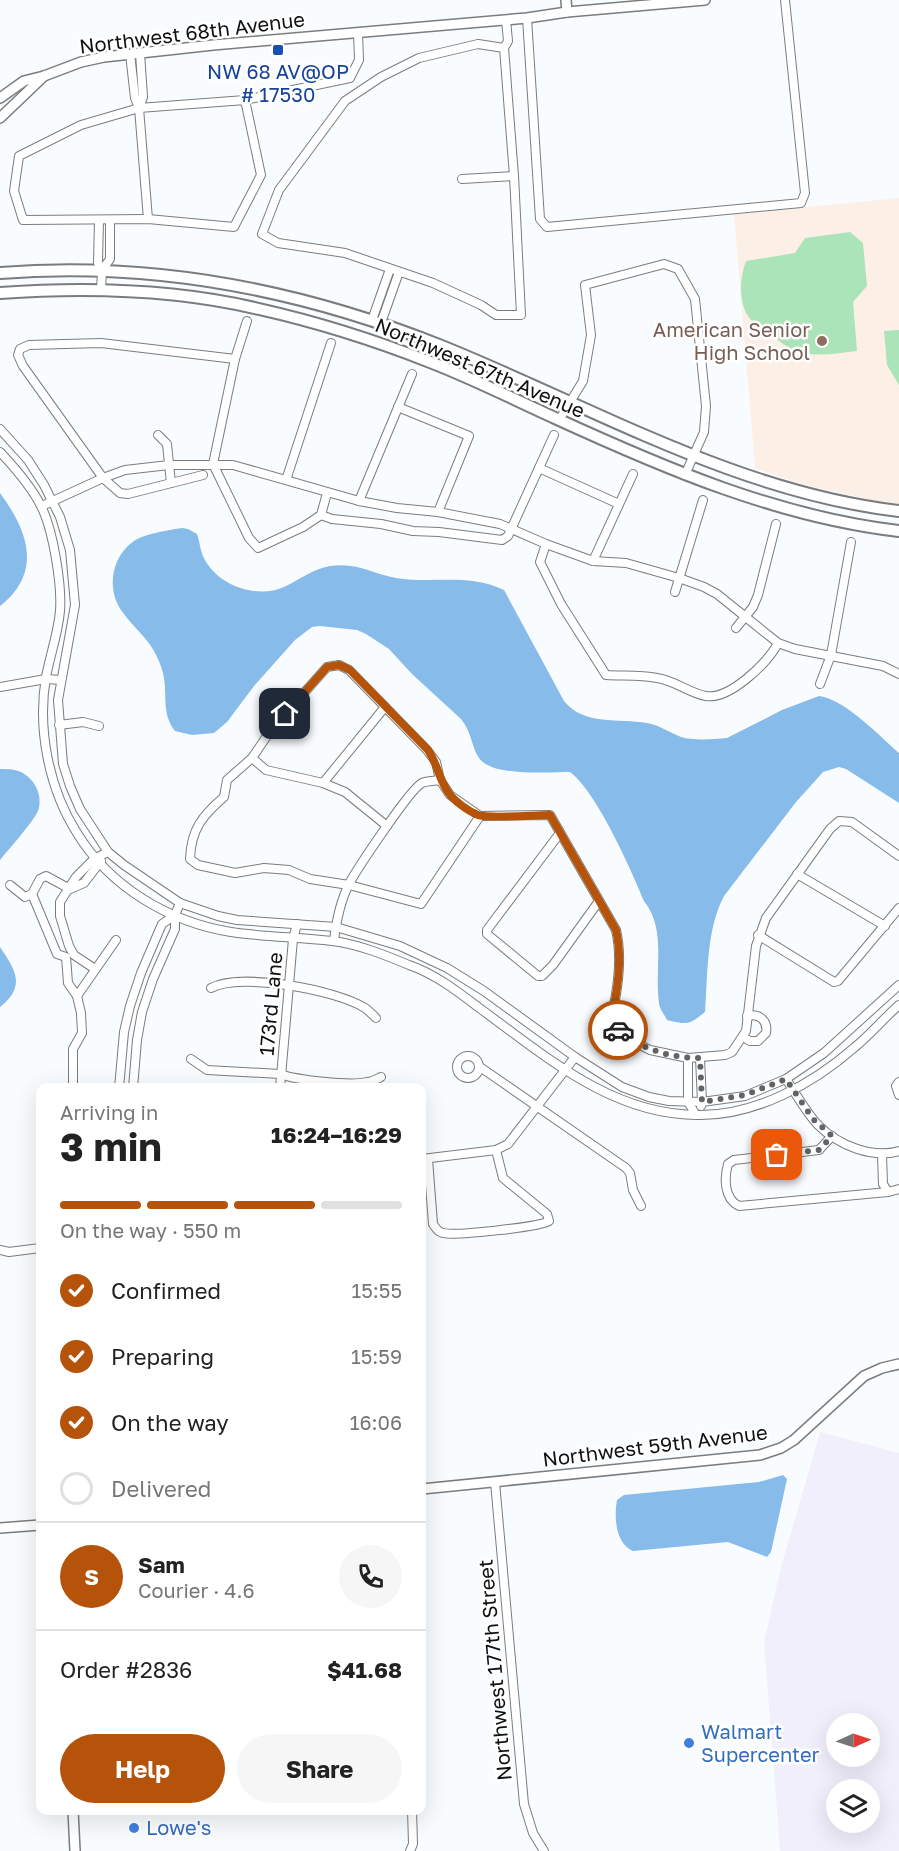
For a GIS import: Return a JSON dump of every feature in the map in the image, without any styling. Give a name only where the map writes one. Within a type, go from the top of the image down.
[{"type":"main road","name":"Northwest 67th Avenue","points":[[0,273],[102,270],[158,274],[252,288],[339,309],[439,345],[693,456],[805,493],[899,511]]},
{"type":"main road","name":"Northwest 67th Avenue","points":[[0,293],[101,291],[156,293],[256,308],[333,328],[431,362],[685,475],[799,512],[870,528],[899,531]]},
{"type":"main road","points":[[370,341],[376,321]]},
{"type":"street","points":[[566,0],[567,12]]},
{"type":"street","name":"Northwest 68th Avenue","points":[[0,98],[24,81],[81,62],[135,53],[527,18],[674,1],[705,0]]},
{"type":"street","points":[[527,18],[540,219],[547,228],[801,202],[805,193],[785,0]]},
{"type":"street","points":[[504,48],[478,44],[419,58],[381,77],[345,101],[279,190],[262,234],[278,243],[345,253],[433,283],[481,305],[496,315],[521,315],[514,176],[504,48],[508,41],[506,20]]},
{"type":"street","points":[[245,100],[261,175],[234,227],[148,219],[23,220],[14,191],[19,156],[81,124],[139,108],[245,100],[350,78],[359,60],[358,33]]},
{"type":"street","points":[[135,53],[135,98],[139,108],[148,219]]},
{"type":"street","points":[[0,118],[44,76]]},
{"type":"street","points":[[462,178],[514,176]]},
{"type":"street","points":[[99,220],[98,263],[102,270],[101,291]]},
{"type":"street","points":[[102,270],[110,259],[110,220]]},
{"type":"street","points":[[560,420],[583,381],[591,335],[585,285],[664,264],[678,269],[695,299],[706,406],[704,432],[685,475]]},
{"type":"street","points":[[376,321],[390,269]]},
{"type":"street","points":[[376,321],[391,296],[399,272]]},
{"type":"street","points":[[382,292],[391,296]]},
{"type":"street","points":[[247,321],[235,359],[213,465],[249,538],[258,548],[303,527],[321,515],[327,493]]},
{"type":"street","points":[[204,475],[128,494],[120,493],[103,478],[23,366],[18,355],[20,349],[41,343],[101,343],[235,359]]},
{"type":"street","points":[[286,480],[331,343]]},
{"type":"street","points":[[359,501],[412,374]]},
{"type":"street","points":[[398,407],[469,436],[438,512]]},
{"type":"street","points":[[0,429],[28,460],[52,501],[60,516],[70,550],[75,605],[58,700],[63,764],[70,786],[80,809],[95,828],[108,852],[133,872],[180,903],[237,920],[336,927],[400,946],[447,968],[484,991],[575,1057],[622,1087],[649,1097],[702,1102],[745,1095],[786,1079],[824,1053],[899,985]]},
{"type":"street","points":[[158,435],[167,444],[171,483]]},
{"type":"street","points":[[321,515],[332,519],[381,524],[399,529],[502,540],[508,536],[512,528],[554,435]]},
{"type":"street","points":[[0,452],[15,468],[42,506],[56,555],[60,612],[46,680],[43,723],[48,763],[64,808],[76,832],[97,862],[140,898],[175,915],[228,931],[293,939],[334,941],[414,966],[448,985],[565,1070],[597,1090],[659,1113],[716,1115],[762,1104],[794,1090],[855,1047],[899,1005]]},
{"type":"street","points":[[42,506],[125,470],[169,465],[233,465],[359,501],[438,512],[512,528],[546,544],[593,561],[626,563],[679,578],[704,586],[717,594],[778,643],[795,649],[883,666],[899,674]]},
{"type":"street","points":[[539,468],[619,504]]},
{"type":"street","points":[[593,561],[633,474]]},
{"type":"street","points":[[675,592],[703,500]]},
{"type":"street","points":[[736,628],[746,617],[758,596],[776,524]]},
{"type":"street","points":[[820,684],[831,655],[851,542]]},
{"type":"street","points":[[546,544],[540,562],[561,604],[606,675],[659,678],[703,696],[714,697],[738,685],[758,670],[778,643]]},
{"type":"street","points":[[480,816],[421,904],[349,885],[310,879],[289,870],[264,868],[235,873],[198,865],[190,859],[201,819],[224,797],[226,780],[252,758],[271,730],[327,667],[339,665],[350,670],[428,750],[436,762],[440,780],[450,795],[480,816],[550,815],[616,930],[619,940],[617,993],[610,1024],[630,1040],[650,1050],[688,1058],[700,1058],[732,1052],[743,1037],[746,1031],[758,936],[766,918],[830,829],[839,821],[852,822],[899,856]]},
{"type":"street","points":[[0,687],[61,680]]},
{"type":"street","points":[[323,783],[385,707]]},
{"type":"street","points":[[59,725],[83,722],[99,726]]},
{"type":"street","points":[[252,758],[266,770],[323,783],[345,792],[387,826]]},
{"type":"street","points":[[334,941],[349,885],[387,826],[416,788],[422,783],[440,780]]},
{"type":"street","points":[[560,833],[487,934],[538,976],[545,975],[599,901]]},
{"type":"street","points":[[73,1083],[74,1049],[82,1033],[81,1014],[77,996],[68,983],[69,954],[60,916],[60,904],[76,877],[108,852]]},
{"type":"street","points":[[797,874],[885,926]]},
{"type":"street","points":[[10,885],[23,896],[32,894],[40,879],[46,876],[70,889]]},
{"type":"street","points":[[32,894],[57,954],[74,955],[95,969]]},
{"type":"street","points":[[133,1083],[142,1012],[153,979],[175,929],[175,915],[180,903]]},
{"type":"street","points":[[758,936],[834,982],[838,981],[899,908]]},
{"type":"street","points":[[119,1083],[124,1032],[130,1006],[162,924],[175,915]]},
{"type":"street","name":"173rd Lane","points":[[280,1083],[293,939],[297,924]]},
{"type":"street","points":[[77,996],[116,940]]},
{"type":"street","points":[[211,987],[220,983],[237,982],[289,985],[333,995],[366,1009],[376,1018]]},
{"type":"street","points":[[743,1037],[754,1042],[761,1040],[766,1033],[767,1025],[763,1018],[755,1015],[747,1016]]},
{"type":"street","points":[[426,1159],[496,1150],[508,1144],[575,1057]]},
{"type":"street","points":[[688,1058],[688,1101],[696,1116]]},
{"type":"street","points":[[696,1116],[702,1102],[700,1058]]},
{"type":"street","points":[[191,1059],[207,1070],[280,1074],[291,1078],[351,1083],[367,1082],[381,1077]]},
{"type":"street","points":[[480,1067],[626,1168],[630,1173],[633,1190],[641,1206]]},
{"type":"street","points":[[786,1079],[819,1126],[832,1136],[850,1146],[882,1155],[899,1151]]},
{"type":"street","points":[[898,1084],[899,1095]]},
{"type":"street","points":[[832,1136],[819,1150],[734,1160],[728,1164],[725,1173],[732,1203],[739,1206],[888,1192],[899,1189]]},
{"type":"street","points":[[426,1167],[433,1224],[437,1231],[444,1234],[473,1232],[538,1225],[549,1221],[547,1214],[503,1178],[496,1150]]},
{"type":"street","points":[[882,1155],[883,1184],[888,1192]]},
{"type":"street","points":[[0,1251],[36,1249]]},
{"type":"street","name":"Northwest 59th Avenue","points":[[426,1489],[769,1453],[799,1436],[864,1376],[899,1364]]},
{"type":"street","name":"Northwest 177th Street","points":[[495,1482],[524,1804],[533,1833],[544,1851]]},
{"type":"street","points":[[0,1528],[36,1525]]},
{"type":"street","points":[[73,1815],[75,1851]]},
{"type":"street","points":[[410,1851],[413,1844],[412,1815]]},
{"type":"shaded area","name":"American Senior High School","points":[[899,198],[899,504],[798,483],[755,468],[734,214]]},
{"type":"shaded area","points":[[820,1432],[899,1453],[899,1851],[780,1851],[764,1643],[781,1567]]},
{"type":"green space","points":[[850,232],[863,243],[867,286],[853,302],[857,351],[819,355],[796,351],[750,319],[741,296],[742,274],[746,261],[795,253],[805,238]]},
{"type":"green space","points":[[899,330],[899,385],[887,365],[884,331]]},
{"type":"water","points":[[0,493],[18,522],[27,551],[22,579],[13,593],[0,606]]},
{"type":"water","points":[[182,528],[197,534],[203,557],[219,577],[251,591],[262,592],[284,587],[318,570],[340,565],[348,565],[396,578],[464,580],[504,590],[564,701],[572,709],[592,718],[647,723],[686,738],[727,738],[782,710],[819,696],[829,699],[851,711],[899,753],[899,803],[846,769],[839,767],[823,772],[796,802],[724,896],[718,909],[711,938],[705,1012],[688,1023],[667,1020],[659,1005],[658,937],[651,912],[612,832],[591,796],[570,772],[507,771],[486,764],[476,753],[461,719],[412,674],[389,649],[366,634],[357,630],[312,627],[295,640],[254,686],[227,722],[214,733],[192,735],[175,731],[168,718],[164,678],[159,662],[150,644],[121,610],[116,601],[113,582],[116,564],[127,547],[134,541],[150,534]]},
{"type":"water","points":[[0,769],[14,770],[26,775],[35,785],[40,801],[33,819],[0,860]]},
{"type":"water","points":[[0,947],[14,971],[16,985],[0,1007]]},
{"type":"water","points":[[783,1475],[787,1479],[771,1552],[767,1557],[728,1542],[633,1551],[622,1542],[619,1536],[616,1507],[617,1500],[624,1495],[759,1482]]},
{"type":"way so far","points":[[618,1030],[630,1040],[650,1050],[688,1058],[700,1058],[702,1102],[745,1095],[786,1079],[813,1119],[832,1136],[819,1150],[777,1155]]},
{"type":"place","name":"NW 68 AV@OP # 17530","points":[[278,50]]},
{"type":"place","name":"American Senior High School","points":[[822,341]]},
{"type":"place","name":"Walmart Supercenter","points":[[689,1743]]},
{"type":"place","name":"Lowe's","points":[[134,1828]]},
{"type":"route","points":[[285,714],[327,667],[339,665],[350,670],[428,750],[436,762],[440,780],[450,795],[466,808],[480,816],[550,815],[616,930],[619,940],[617,993],[610,1024],[618,1030]]}]
